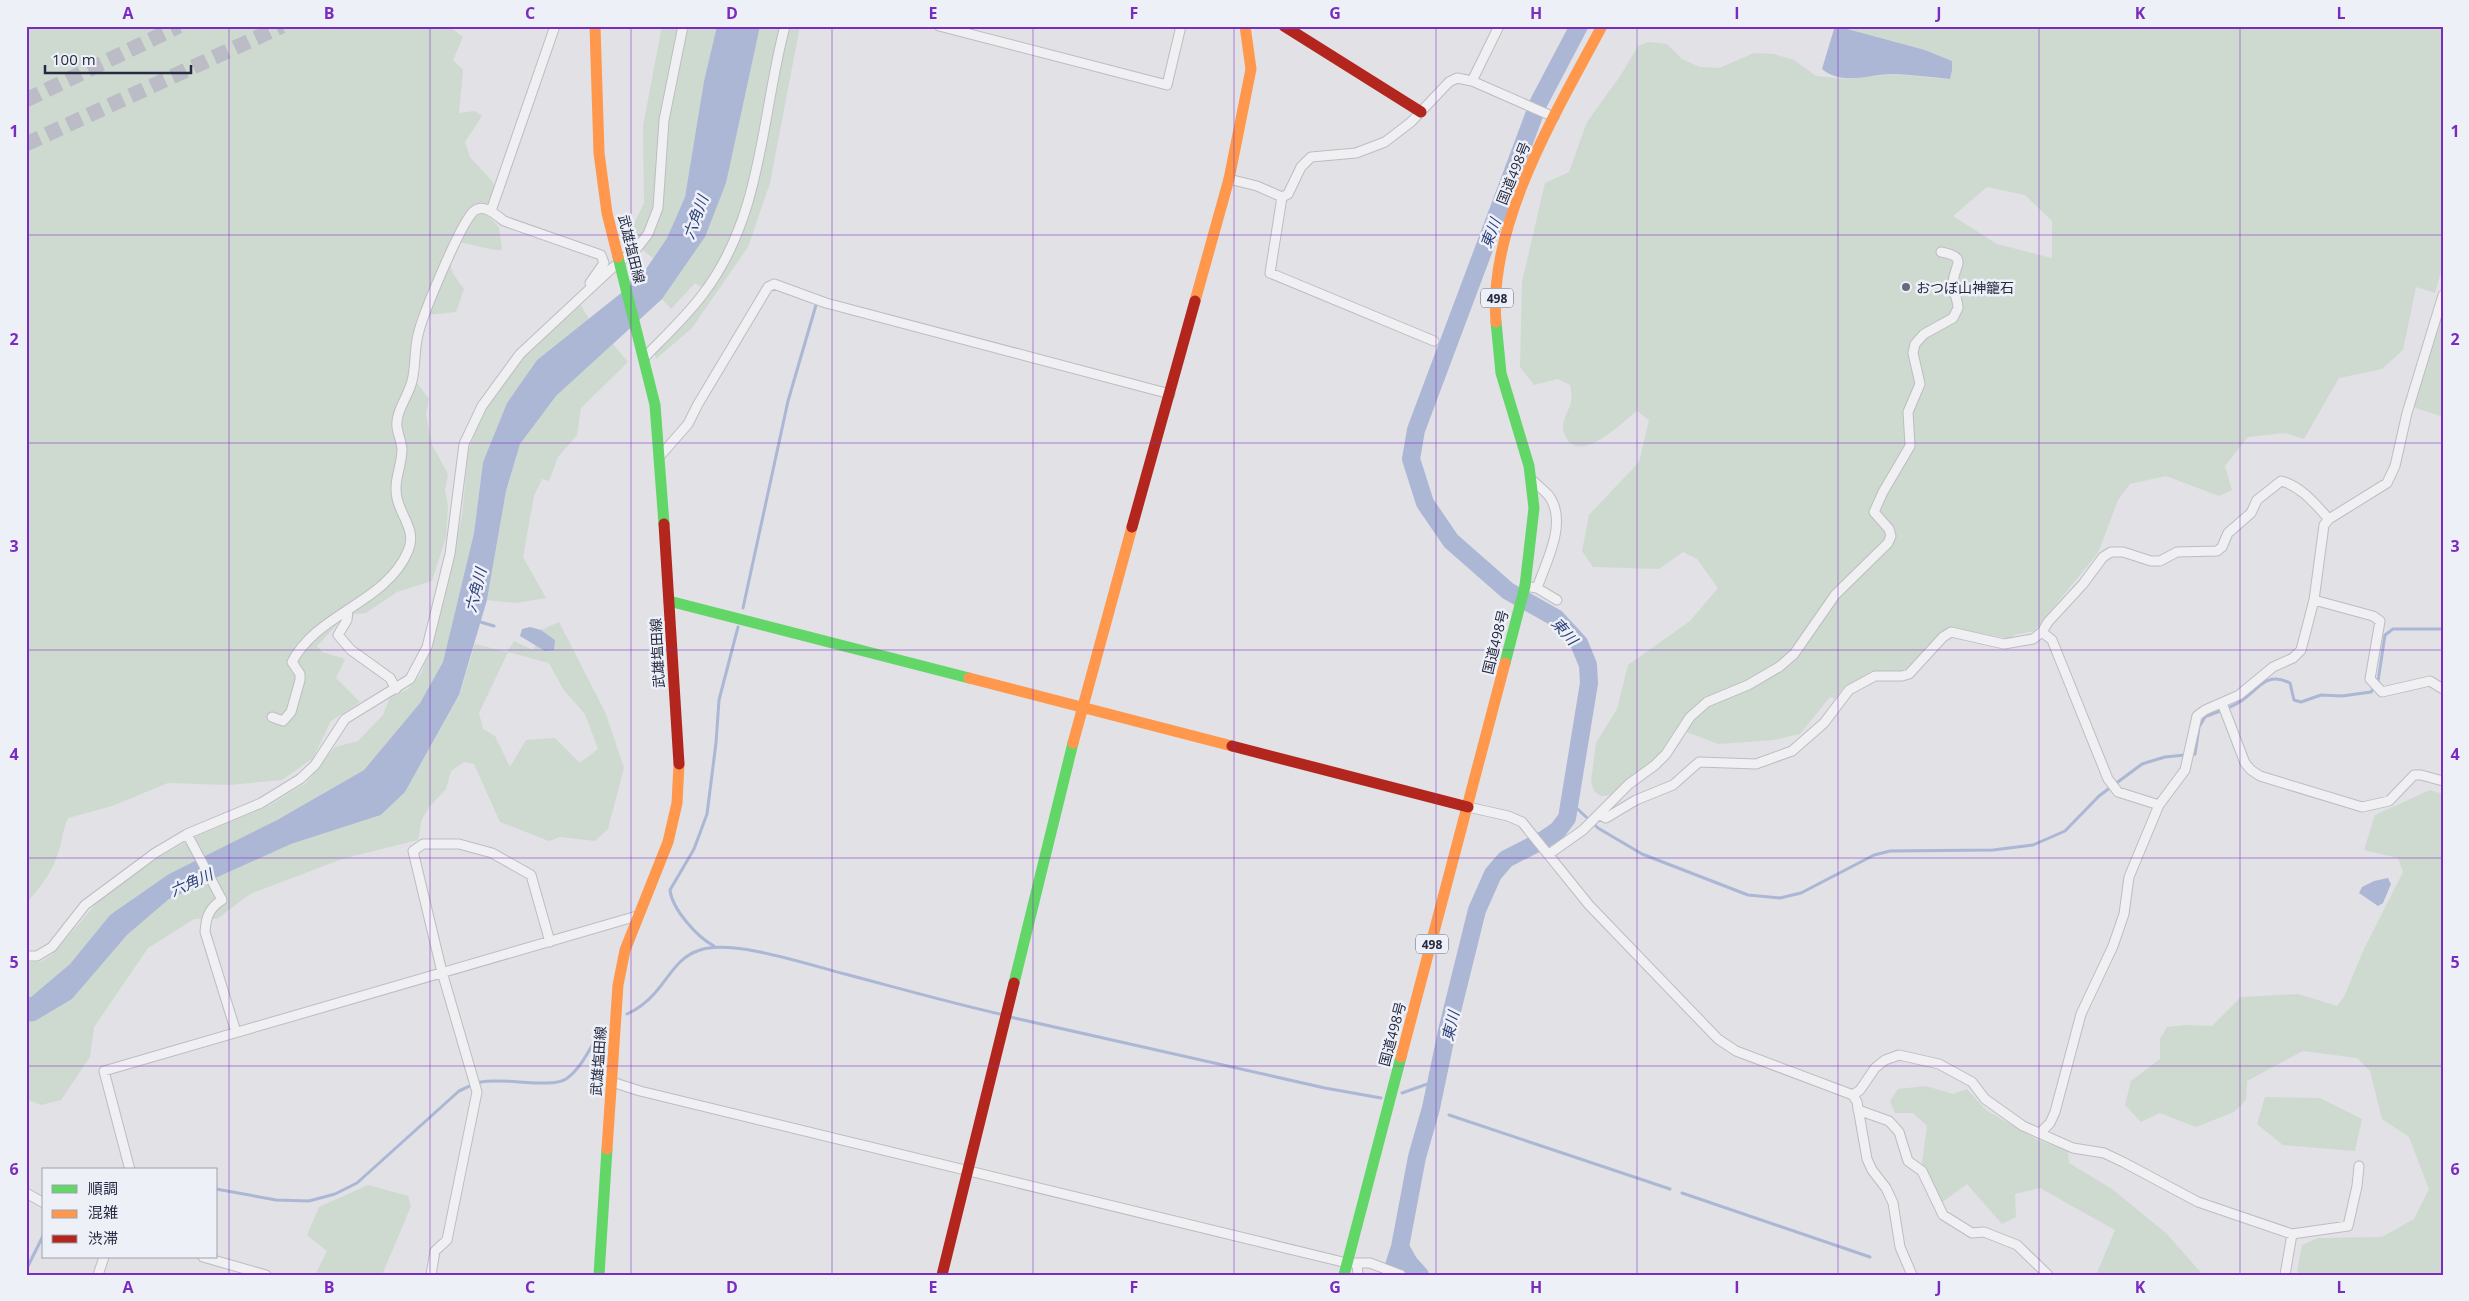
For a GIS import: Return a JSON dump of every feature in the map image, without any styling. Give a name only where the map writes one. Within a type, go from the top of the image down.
[{"type":"main road","name":"武雄塩田線","points":[[595,26],[599,153],[607,213],[655,405],[660,456],[679,766],[677,803],[668,842],[625,950],[618,985],[599,1275]]},
{"type":"main road","points":[[942,1275],[1082,706],[1229,179],[1251,69],[1245,26]]},
{"type":"main road","points":[[1284,26],[1421,112]]},
{"type":"main road","name":"国道498号","points":[[1349,1267],[1525,586],[1535,520],[1531,479],[1504,386],[1498,355],[1497,292],[1501,258],[1509,224],[1550,115],[1602,26]]},
{"type":"main road","points":[[669,601],[1082,706],[1468,808]]},
{"type":"street","points":[[491,211],[555,26]]},
{"type":"street","points":[[26,956],[37,956],[52,948],[85,905],[155,853],[261,803],[300,779],[315,765],[345,719],[377,697],[396,689],[410,679],[427,647],[450,554],[464,444],[482,406],[520,354],[588,290],[620,267],[648,234],[658,208],[664,120],[683,26]]},
{"type":"street","points":[[643,355],[681,321],[704,292],[727,254],[739,227],[746,210],[759,161],[785,26]]},
{"type":"street","points":[[939,26],[1168,85],[1181,26]]},
{"type":"street","points":[[1472,81],[1499,26]]},
{"type":"street","points":[[1229,179],[1257,186],[1282,196],[1288,194],[1300,167],[1311,157],[1356,153],[1385,142],[1411,122],[1449,82],[1456,78],[1472,81],[1550,115]]},
{"type":"street","points":[[1282,196],[1270,273],[1434,341]]},
{"type":"street","points":[[272,717],[283,720],[291,712],[300,680],[300,674],[292,662],[298,650],[334,619],[387,581],[400,567],[412,542],[410,529],[397,498],[396,482],[402,449],[396,425],[412,381],[417,336],[426,310],[462,230],[474,211],[482,208],[491,211],[504,221],[601,255],[604,263],[590,282],[588,290]]},
{"type":"street","points":[[1548,852],[1583,830],[1600,815],[1628,784],[1656,765],[1666,754],[1690,717],[1706,702],[1768,675],[1794,654],[1835,595],[1888,543],[1891,536],[1889,529],[1874,512],[1883,492],[1910,446],[1908,412],[1920,384],[1913,353],[1915,344],[1924,334],[1953,318],[1958,308],[1953,284],[1959,264],[1958,259],[1955,255],[1941,252]]},
{"type":"street","points":[[660,456],[688,424],[768,287],[774,284],[826,303],[1170,394]]},
{"type":"street","points":[[2041,1132],[2050,1123],[2056,1112],[2082,1014],[2113,946],[2124,914],[2129,877],[2159,805],[2187,764],[2197,716],[2205,710],[2239,695],[2273,667],[2293,658],[2301,650],[2314,600],[2322,532],[2329,519],[2387,483],[2393,475],[2407,413],[2443,295]]},
{"type":"street","points":[[1531,479],[1549,496],[1555,513],[1556,526],[1555,538],[1537,588]]},
{"type":"street","points":[[1600,815],[1606,818],[1636,800],[1673,784],[1699,762],[1756,764],[1792,751],[1824,724],[1848,690],[1875,676],[1902,676],[1909,674],[1943,637],[1951,632],[2004,644],[2033,639],[2042,632],[2048,622],[2107,554],[2111,552],[2123,552],[2151,561],[2160,561],[2177,552],[2217,551],[2222,547],[2228,533],[2251,513],[2257,500],[2281,481],[2291,483],[2329,519]]},
{"type":"street","points":[[1525,586],[1537,588],[1557,600]]},
{"type":"street","points":[[2314,600],[2373,616],[2380,620],[2370,679],[2382,692],[2430,681],[2443,689]]},
{"type":"street","points":[[348,610],[347,620],[338,635],[351,650],[390,678],[396,689]]},
{"type":"street","points":[[2042,632],[2052,640],[2108,779],[2118,792],[2159,805]]},
{"type":"street","points":[[2222,702],[2228,712],[2245,763],[2251,770],[2272,780],[2362,807],[2389,801],[2414,776],[2421,775],[2443,781]]},
{"type":"street","points":[[1468,808],[1508,816],[1522,822],[1589,905],[1718,1039],[1736,1051],[1853,1095],[1857,1102],[1867,1159],[1872,1170],[1886,1188],[1893,1203],[1900,1247],[1912,1275]]},
{"type":"street","points":[[188,837],[218,896],[222,900],[212,906],[205,920],[205,932],[236,1032]]},
{"type":"street","points":[[431,1275],[435,1251],[447,1240],[478,1092],[442,972],[413,851],[423,844],[459,844],[492,852],[531,875],[550,942]]},
{"type":"street","points":[[129,1168],[104,1071],[638,916]]},
{"type":"street","points":[[1853,1095],[1860,1090],[1875,1068],[1885,1060],[1899,1056],[1939,1064],[1957,1072],[1972,1082],[1985,1099],[2023,1126],[2041,1132],[2048,1138],[2073,1148],[2104,1154],[2123,1162],[2198,1202],[2292,1234],[2348,1226],[2358,1186],[2360,1166]]},
{"type":"street","points":[[612,1082],[640,1091],[968,1170],[1349,1267],[1370,1263],[1400,1274]]},
{"type":"street","points":[[1858,1110],[1889,1121],[1899,1132],[1908,1162],[1922,1171],[1943,1215],[1972,1233],[1984,1232],[2017,1245],[2048,1275]]},
{"type":"street","points":[[26,1193],[42,1202]]},
{"type":"street","points":[[2285,1275],[2292,1234]]},
{"type":"street","points":[[98,1275],[104,1258]]},
{"type":"street","points":[[206,1258],[266,1275]]},
{"type":"street","points":[[1349,1267],[1358,1275]]},
{"type":"shaded area","points":[[26,26],[449,26],[463,37],[453,60],[463,70],[459,113],[475,111],[482,116],[465,142],[470,157],[492,181],[495,188],[496,196],[488,216],[499,227],[502,250],[458,242],[452,257],[451,267],[464,289],[456,312],[417,316],[411,375],[429,399],[426,414],[432,445],[448,474],[445,490],[448,505],[446,537],[432,581],[397,592],[366,613],[346,615],[317,646],[322,652],[345,659],[336,678],[360,702],[331,721],[313,758],[282,780],[228,785],[168,783],[112,806],[68,818],[55,862],[40,887],[26,903]]},
{"type":"shaded area","points":[[662,26],[717,26],[704,81],[685,197],[667,238],[653,258],[636,245],[628,251],[623,228],[631,230],[644,203],[643,126]]},
{"type":"shaded area","points":[[760,26],[800,26],[770,183],[748,247],[692,328],[656,359],[654,353],[709,291],[695,283],[671,309],[662,299],[705,237]]},
{"type":"shaded area","points":[[1821,26],[2443,26],[2443,265],[2435,293],[2416,287],[2403,350],[2382,369],[2339,378],[2304,439],[2285,433],[2248,437],[2225,466],[2232,490],[2219,496],[2166,476],[2130,484],[2118,500],[2098,553],[2034,631],[2014,635],[2012,639],[1952,628],[1943,632],[1905,671],[1875,671],[1843,688],[1835,699],[1830,697],[1800,734],[1774,740],[1718,744],[1676,728],[1658,756],[1630,777],[1612,795],[1601,796],[1594,791],[1591,782],[1596,743],[1617,709],[1628,665],[1690,621],[1718,588],[1697,559],[1683,552],[1659,569],[1593,567],[1582,551],[1589,515],[1639,462],[1649,420],[1637,411],[1614,430],[1594,443],[1576,446],[1568,441],[1563,427],[1572,398],[1570,385],[1558,379],[1534,385],[1520,367],[1522,282],[1545,183],[1569,172],[1587,122],[1621,75],[1638,46],[1648,42],[1667,44],[1682,59],[1700,67],[1719,68],[1754,53],[1774,54],[1794,60],[1816,76],[1848,79],[1894,74],[1949,79],[1952,61],[1925,50],[1840,27],[1834,29]],"holes":[[[1987,187],[2025,195],[2052,221],[2052,258],[1997,244],[1953,216]]]},
{"type":"shaded area","points":[[581,305],[589,319],[537,360],[507,403],[483,462],[474,533],[443,662],[420,703],[364,770],[110,915],[70,964],[31,997],[26,998],[26,962],[40,962],[53,954],[99,900],[161,856],[199,835],[268,806],[306,783],[335,747],[358,741],[383,715],[390,697],[408,689],[421,674],[431,647],[462,516],[468,452],[483,412],[524,355]]},
{"type":"shaded area","points":[[2443,307],[2443,417],[2413,407]]},
{"type":"shaded area","points":[[613,344],[628,362],[581,408],[577,435],[558,457],[549,481],[542,479],[534,496],[523,557],[546,598],[516,603],[487,600],[506,491],[520,444],[556,396]]},
{"type":"shaded area","points":[[559,622],[606,714],[624,768],[608,829],[595,841],[560,837],[549,841],[500,822],[474,764],[464,762],[451,771],[446,789],[430,806],[422,819],[418,840],[342,859],[250,894],[217,919],[194,919],[148,948],[94,1027],[90,1057],[61,1100],[41,1105],[26,1099],[26,1022],[35,1021],[72,999],[127,935],[169,899],[291,844],[382,815],[405,792],[459,696],[475,644],[507,652],[514,641],[533,650],[536,644],[545,651],[555,640],[541,630]],"holes":[[[508,652],[549,663],[563,689],[585,714],[598,749],[580,763],[555,738],[526,740],[510,767],[495,736],[483,729],[479,713]]]},
{"type":"shaded area","points":[[2430,790],[2443,794],[2443,1275],[2301,1275],[2297,1271],[2302,1245],[2318,1238],[2382,1237],[2414,1219],[2429,1189],[2409,1137],[2382,1119],[2370,1071],[2357,1058],[2303,1051],[2247,1081],[2246,1100],[2234,1112],[2196,1127],[2160,1113],[2141,1122],[2125,1105],[2131,1081],[2160,1059],[2160,1039],[2167,1027],[2186,1025],[2212,1026],[2241,997],[2298,994],[2337,1006],[2344,997],[2363,951],[2403,872],[2398,858],[2364,850],[2375,815]]},
{"type":"shaded area","points":[[1926,1086],[1953,1094],[1967,1089],[1986,1110],[2038,1140],[2068,1150],[2069,1163],[2112,1189],[2166,1233],[2203,1275],[2096,1275],[2115,1230],[2040,1188],[2015,1194],[2016,1217],[2002,1224],[1967,1184],[1941,1203],[1922,1163],[1927,1126],[1913,1113],[1895,1113],[1890,1101],[1898,1089]]},
{"type":"shaded area","points":[[2265,1097],[2320,1098],[2362,1119],[2355,1151],[2283,1145],[2257,1124]]},
{"type":"shaded area","points":[[368,1185],[408,1196],[411,1206],[382,1275],[315,1275],[327,1251],[307,1235],[319,1207]]},
{"type":"water","name":"六角川","points":[[717,26],[760,26],[726,183],[705,237],[662,299],[556,396],[520,444],[506,491],[487,600],[459,695],[405,792],[381,815],[291,844],[169,899],[127,935],[72,999],[35,1021],[26,1022],[26,998],[31,997],[70,964],[110,915],[169,874],[277,820],[364,770],[420,703],[443,662],[474,533],[483,462],[507,403],[537,360],[640,278],[667,238],[685,197],[704,81]]},
{"type":"water","points":[[1840,27],[1925,50],[1952,61],[1950,79],[1896,74],[1848,78],[1830,74],[1822,69],[1834,29]]},
{"type":"water","points":[[530,627],[541,630],[555,640],[554,650],[545,651],[520,636],[522,629]]},
{"type":"water","points":[[2388,878],[2391,884],[2383,903],[2378,906],[2359,893],[2362,887],[2374,881]]},
{"type":"waterway","name":"東川","points":[[1391,1275],[1400,1247],[1417,1157],[1431,1108],[1447,1031],[1477,910],[1493,874],[1506,859],[1545,839],[1558,830],[1567,818],[1589,683],[1588,665],[1579,643],[1556,618],[1508,591],[1451,541],[1425,503],[1411,459],[1416,430],[1539,102],[1579,26]]},
{"type":"waterway","points":[[743,608],[788,401],[816,305]]},
{"type":"waterway","name":"六角川","points":[[477,621],[494,626]]},
{"type":"waterway","points":[[714,946],[707,942],[686,922],[675,906],[670,890],[694,849],[707,814],[716,743],[719,700],[738,627]]},
{"type":"waterway","points":[[1570,802],[1598,828],[1642,854],[1748,895],[1780,898],[1801,893],[1874,855],[1890,851],[1993,850],[2033,845],[2065,831],[2099,796],[2142,764],[2165,757],[2195,754],[2199,727],[2205,717],[2238,703],[2267,681],[2274,679],[2290,683],[2294,700],[2301,702],[2321,695],[2342,696],[2371,692],[2378,681],[2385,635],[2393,629],[2443,629]]},
{"type":"waterway","points":[[627,1014],[648,1000],[679,963],[692,953],[714,948],[732,948],[772,954],[1004,1015]]},
{"type":"waterway","points":[[1010,1017],[1325,1088],[1381,1098]]},
{"type":"waterway","points":[[218,1189],[276,1200],[309,1201],[335,1194],[357,1183],[459,1091],[476,1083],[490,1081],[559,1082],[571,1075],[581,1064],[600,1032]]},
{"type":"waterway","points":[[1402,1093],[1436,1081]]},
{"type":"waterway","points":[[1449,1115],[1670,1189]]},
{"type":"waterway","points":[[1682,1193],[1870,1257]]},
{"type":"waterway","points":[[26,1270],[42,1238]]},
{"type":"waterway","points":[[1400,1247],[1409,1263],[1420,1275]]},
{"type":"tunnel","points":[[26,100],[179,26]]},
{"type":"tunnel","points":[[26,144],[282,26]]},
{"type":"traffic: fast","points":[[618,257],[655,405],[664,524]]},
{"type":"traffic: fast","points":[[1496,322],[1501,373],[1529,466],[1534,508],[1525,586],[1505,663]]},
{"type":"traffic: fast","points":[[669,601],[969,678]]},
{"type":"traffic: fast","points":[[1014,983],[1073,743]]},
{"type":"traffic: fast","points":[[1344,1275],[1401,1057]]},
{"type":"traffic: fast","points":[[599,1275],[607,1149]]},
{"type":"traffic: slow","points":[[595,26],[599,153],[607,213],[618,257]]},
{"type":"traffic: slow","points":[[1195,301],[1229,179],[1251,69],[1245,26]]},
{"type":"traffic: slow","points":[[1496,322],[1496,284],[1503,246],[1514,207],[1547,131],[1602,26]]},
{"type":"traffic: slow","points":[[1073,743],[1132,527]]},
{"type":"traffic: slow","points":[[1401,1057],[1505,663]]},
{"type":"traffic: slow","points":[[969,678],[1232,746]]},
{"type":"traffic: slow","points":[[607,1149],[618,985],[625,950],[668,842],[677,803],[679,764]]},
{"type":"traffic: jam","points":[[1284,26],[1421,112]]},
{"type":"traffic: jam","points":[[1132,527],[1195,301]]},
{"type":"traffic: jam","points":[[664,524],[679,764]]},
{"type":"traffic: jam","points":[[1232,746],[1468,807]]},
{"type":"traffic: jam","points":[[942,1275],[1014,983]]},
{"type":"place","name":"おつぼ山神籠石","points":[[1906,287]]}]
